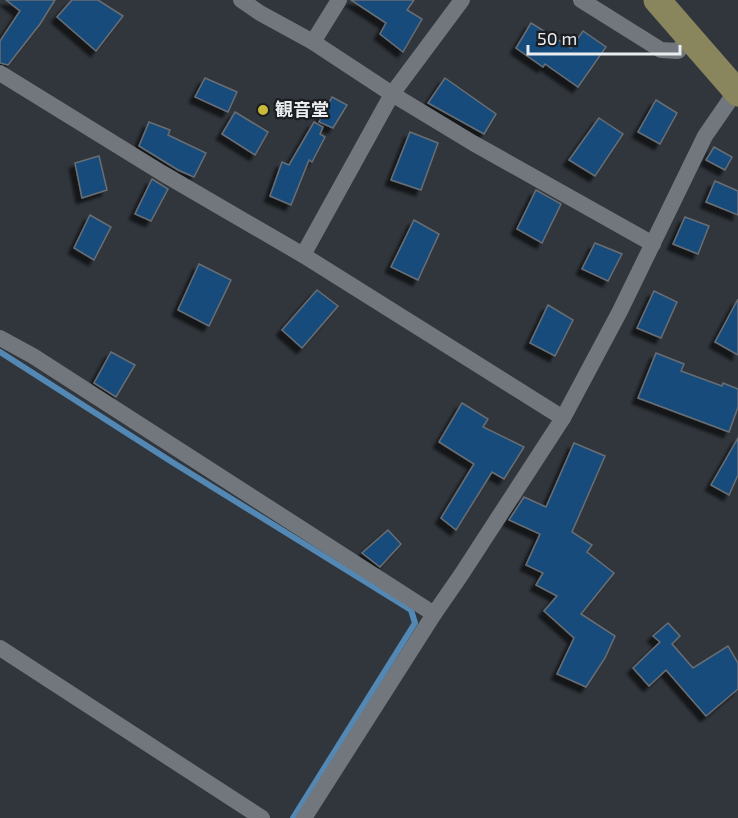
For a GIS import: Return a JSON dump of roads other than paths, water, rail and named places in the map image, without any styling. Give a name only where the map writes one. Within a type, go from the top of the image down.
[{"type":"main road","points":[[657,0],[737,92]]},
{"type":"street","points":[[241,0],[483,148],[653,244]]},
{"type":"street","points":[[313,42],[339,0]]},
{"type":"street","points":[[303,255],[392,94],[462,0]]},
{"type":"street","points":[[581,0],[661,50],[678,51],[689,37]]},
{"type":"street","points":[[0,73],[303,255],[563,418]]},
{"type":"street","points":[[304,818],[563,418],[620,311],[705,136],[737,92]]},
{"type":"street","points":[[0,338],[33,356],[434,614]]},
{"type":"street","points":[[0,648],[262,818]]},
{"type":"waterway","points":[[0,352],[411,610],[415,623],[293,818]]},
{"type":"place","name":"観音堂","points":[[263,110]]}]
